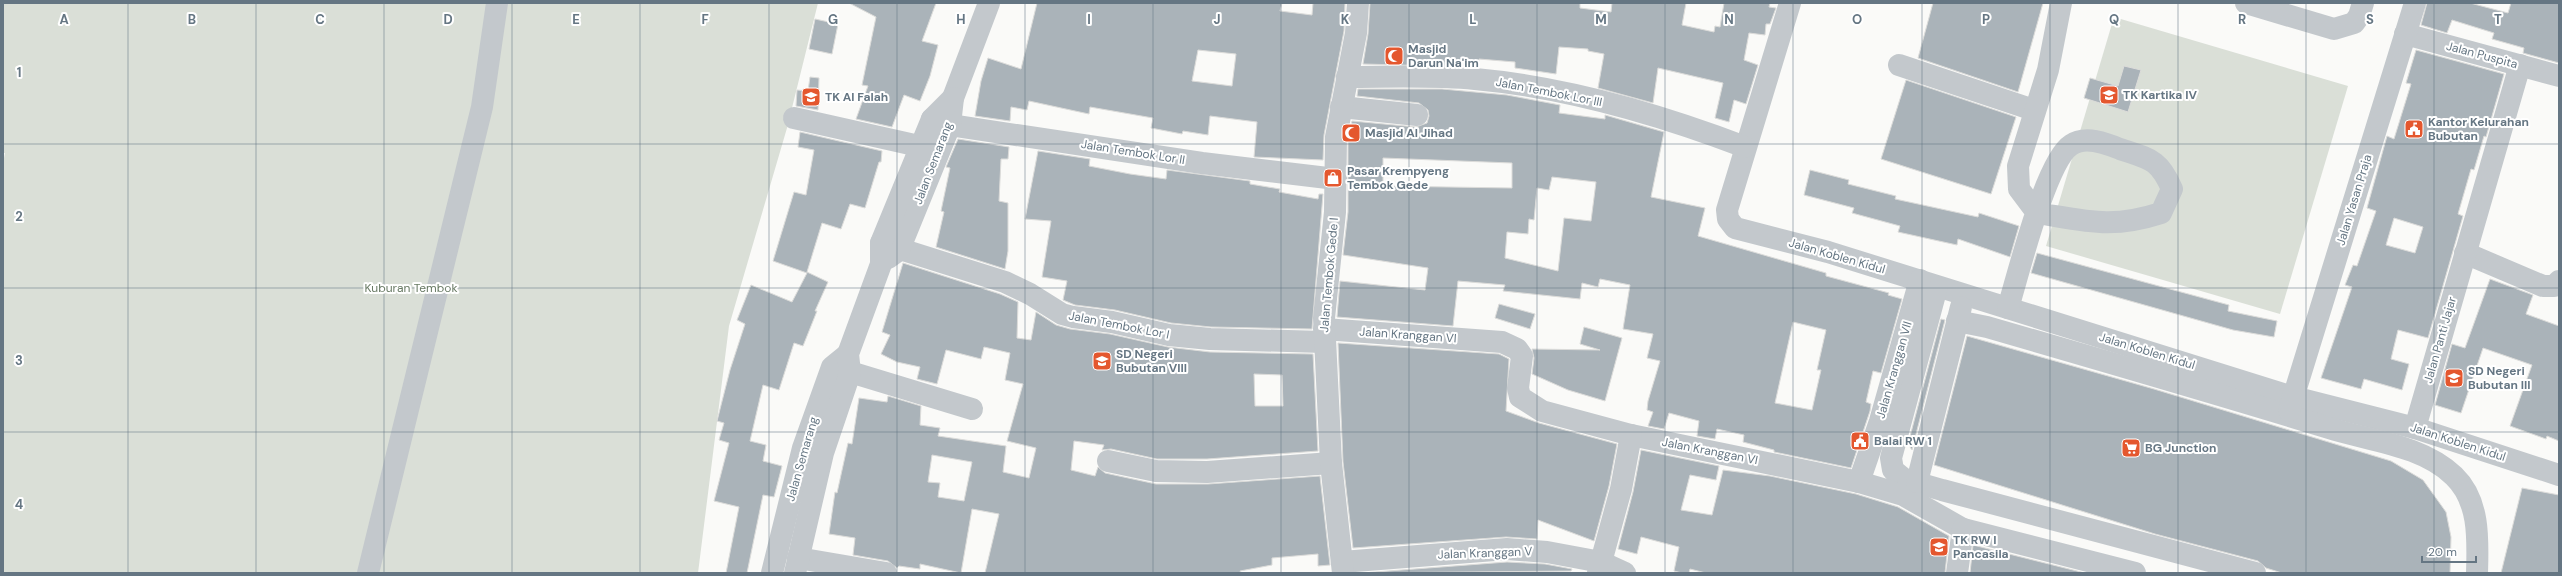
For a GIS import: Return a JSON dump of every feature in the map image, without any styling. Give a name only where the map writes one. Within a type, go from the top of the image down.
[{"type":"street","points":[[368,573],[482,107],[498,3]]},
{"type":"street","name":"Jalan Semarang","points":[[772,573],[803,448],[843,364],[887,252],[941,122],[953,98],[989,3]]},
{"type":"street","name":"Jalan Tembok Gede I","points":[[1342,568],[1331,463],[1324,336],[1336,179],[1336,137],[1356,33],[1358,3]]},
{"type":"street","points":[[1745,147],[1790,3]]},
{"type":"street","points":[[2008,308],[2037,212],[2055,163],[2071,145],[2087,140],[2108,144],[2148,159],[2164,170],[2172,189],[2161,213],[2136,221],[2102,224],[2037,212],[2018,189],[2018,166],[2034,110],[2048,70],[2061,3]]},
{"type":"street","points":[[2246,3],[2334,29],[2354,23],[2359,16],[2363,3]]},
{"type":"street","name":"Jalan Yasan Praja","points":[[2290,406],[2415,3]]},
{"type":"street","name":"Jalan Puspita","points":[[2405,34],[2559,76]]},
{"type":"street","points":[[1899,65],[2034,110]]},
{"type":"street","name":"Jalan Panti Jajar","points":[[2415,428],[2520,65]]},
{"type":"street","name":"Jalan Tembok Lor III","points":[[1347,77],[1451,77],[1499,82],[1649,114],[1693,127],[1745,147]]},
{"type":"street","points":[[1341,107],[1417,115]]},
{"type":"street","points":[[794,118],[919,146]]},
{"type":"street","name":"Jalan Semarang","points":[[887,252],[919,146],[941,122]]},
{"type":"street","name":"Jalan Tembok Lor II","points":[[941,122],[1202,163],[1336,179]]},
{"type":"street","name":"Jalan Koblen Kidul","points":[[1745,147],[1727,210],[1728,219],[1735,228],[1828,252],[1964,296],[2008,308],[2290,406],[2415,428],[2559,475]]},
{"type":"street","name":"Jalan Tembok Lor I","points":[[887,252],[1005,282],[1030,294],[1062,314],[1073,317],[1112,322],[1169,335],[1203,339],[1324,336]]},
{"type":"street","points":[[2465,253],[2544,286],[2554,286],[2559,281]]},
{"type":"street","points":[[1929,284],[1891,458],[1893,470],[1904,479],[2255,573]]},
{"type":"street","name":"Jalan Kranggan VII","points":[[1859,482],[1929,284]]},
{"type":"street","points":[[1917,482],[1964,296]]},
{"type":"street","points":[[1957,321],[2290,406],[2414,451],[2441,465],[2463,487],[2474,509],[2477,573]]},
{"type":"street","name":"Jalan Kranggan VI","points":[[1324,336],[1502,342],[1517,349],[1522,356],[1518,388],[1520,397],[1542,411],[1631,435],[1859,482],[1903,495],[1963,529],[2135,573]]},
{"type":"street","points":[[843,364],[972,409]]},
{"type":"street","name":"Jalan Semarang","points":[[797,566],[843,364]]},
{"type":"street","points":[[1600,568],[1620,489],[1631,435]]},
{"type":"street","points":[[1108,461],[1156,471],[1207,472],[1331,463]]},
{"type":"street","points":[[1958,573],[1963,529]]},
{"type":"street","name":"Jalan Kranggan V","points":[[1342,568],[1507,549],[1547,552],[1600,568],[1625,573]]},
{"type":"street","points":[[797,566],[882,573]]},
{"type":"green space","name":"Kuburan Tembok","points":[[3,3],[818,3],[787,128],[729,326],[698,573],[3,573],[3,163],[5,153],[3,153]]},
{"type":"green space","points":[[2114,17],[2348,86],[2280,314],[2046,246]]},
{"type":"building","points":[[849,3],[936,3],[922,41],[938,45],[930,76],[920,101],[904,95],[892,127],[856,119],[868,86],[862,85],[876,17]]},
{"type":"building","points":[[1037,3],[1282,3],[1280,11],[1312,15],[1313,3],[1345,3],[1344,31],[1324,135],[1323,160],[1254,157],[1257,122],[1210,116],[1208,135],[1183,131],[1182,134],[1151,128],[1153,118],[1090,107],[1089,114],[1029,101],[1027,110],[1011,107],[1010,121],[975,116],[981,81],[988,58],[1021,69]],"holes":[[[1198,50],[1236,54],[1232,86],[1192,81]]]},
{"type":"building","points":[[1370,3],[1580,3],[1580,8],[1611,12],[1612,3],[1686,3],[1682,25],[1714,32],[1715,26],[1720,27],[1724,3],[1770,3],[1769,7],[1776,8],[1770,24],[1766,24],[1765,35],[1749,33],[1744,60],[1758,65],[1746,104],[1734,100],[1729,122],[1715,118],[1723,83],[1658,68],[1653,103],[1598,88],[1604,54],[1588,51],[1588,49],[1559,47],[1556,74],[1515,68],[1515,62],[1479,59],[1478,67],[1363,64],[1368,34]]},
{"type":"building","points":[[1933,3],[2043,3],[2018,92],[1918,58]]},
{"type":"building","points":[[2427,3],[2470,3],[2508,13],[2511,3],[2559,3],[2559,63],[2523,53],[2524,48],[2492,39],[2494,33],[2452,20],[2447,33],[2421,25]]},
{"type":"building","points":[[815,19],[838,24],[832,54],[809,49]]},
{"type":"building","points":[[2416,50],[2504,74],[2486,137],[2484,136],[2474,170],[2471,169],[2458,214],[2463,216],[2428,338],[2398,330],[2391,359],[2409,364],[2402,390],[2364,379],[2361,389],[2321,378],[2352,287],[2345,285],[2353,265],[2357,266],[2376,211],[2367,208],[2387,136],[2394,139],[2411,84],[2406,83]],"holes":[[[2394,218],[2423,227],[2415,253],[2386,245]]]},
{"type":"building","name":"TK Kartika IV","points":[[2124,66],[2141,70],[2128,112],[2084,98],[2090,78],[2118,86]]},
{"type":"building","points":[[810,77],[819,78],[818,110],[796,106],[797,90],[808,91]]},
{"type":"building","points":[[1906,80],[2016,117],[1991,194],[1881,159]]},
{"type":"building","points":[[1358,89],[1442,89],[1507,95],[1560,105],[1559,113],[1605,119],[1605,115],[1664,132],[1651,197],[1705,208],[1698,236],[1826,273],[1826,276],[1889,293],[1888,295],[1902,299],[1881,373],[1873,371],[1866,402],[1871,404],[1870,411],[1851,468],[1774,452],[1774,450],[1743,442],[1744,435],[1717,429],[1715,439],[1697,436],[1699,421],[1669,413],[1664,429],[1648,426],[1653,412],[1647,410],[1648,401],[1660,361],[1647,358],[1653,334],[1623,329],[1630,285],[1600,279],[1598,287],[1582,283],[1580,299],[1503,291],[1505,285],[1458,281],[1453,326],[1337,317],[1340,281],[1425,290],[1428,268],[1343,255],[1348,212],[1348,138],[1352,121],[1416,127],[1427,123],[1429,116],[1428,110],[1419,103],[1357,96]],"holes":[[[1383,158],[1512,163],[1512,188],[1383,186]],[[1552,177],[1596,182],[1591,221],[1564,218],[1558,271],[1505,258],[1507,232],[1528,234],[1529,219],[1534,220],[1537,188],[1549,190]],[[1793,322],[1826,330],[1817,370],[1821,370],[1812,410],[1775,403]]]},
{"type":"building","points":[[800,132],[882,151],[881,162],[879,162],[865,208],[850,204],[841,229],[822,223],[807,272],[828,282],[815,311],[817,311],[803,346],[794,343],[779,390],[763,385],[750,441],[766,445],[763,461],[782,466],[774,497],[763,495],[747,573],[726,573],[739,507],[714,501],[729,443],[719,440],[724,423],[717,421],[730,370],[745,324],[737,320],[751,285],[792,302],[807,273],[773,261],[794,192],[806,195],[814,150],[798,147]]},
{"type":"building","points":[[958,139],[1009,147],[1008,159],[1001,159],[999,201],[1008,203],[1008,251],[1005,269],[936,247],[944,212],[941,211],[950,168],[946,167]]},
{"type":"building","points":[[1038,151],[1090,159],[1089,166],[1130,174],[1166,179],[1167,170],[1250,181],[1250,184],[1280,189],[1279,192],[1318,199],[1319,194],[1323,194],[1312,329],[1211,327],[1171,323],[1115,310],[1075,305],[1063,300],[1067,281],[1042,277],[1051,221],[1025,219]]},
{"type":"building","points":[[1810,170],[1849,180],[1848,184],[1896,196],[1895,199],[1978,217],[1979,213],[2019,226],[2010,257],[1958,239],[1957,245],[1898,232],[1900,226],[1852,213],[1854,208],[1804,195]]},
{"type":"building","points":[[2037,253],[2229,305],[2228,311],[2277,321],[2274,337],[2233,330],[2031,273]]},
{"type":"building","points":[[903,263],[1000,294],[1018,302],[1017,338],[1031,340],[1036,312],[1056,325],[1070,329],[1110,334],[1168,347],[1210,352],[1313,354],[1318,451],[1207,459],[1157,459],[1111,449],[1102,450],[1104,445],[1074,441],[1071,470],[1095,476],[1098,467],[1105,473],[1156,484],[1208,484],[1320,476],[1330,565],[1318,566],[1318,554],[1272,558],[1272,565],[1240,571],[1241,573],[985,573],[999,514],[972,509],[961,573],[920,564],[920,569],[899,566],[897,568],[888,561],[853,555],[855,538],[829,534],[835,492],[837,493],[848,443],[852,444],[859,398],[887,402],[888,396],[921,406],[920,425],[940,428],[938,436],[1006,446],[1003,472],[1029,478],[1036,448],[1007,441],[1023,384],[1005,380],[1010,353],[984,347],[981,359],[946,350],[937,384],[917,379],[920,367],[897,362],[881,354],[890,335],[882,332]],"holes":[[[1254,374],[1282,375],[1283,406],[1255,406]],[[932,455],[972,462],[964,501],[938,497],[940,483],[928,482]]]},
{"type":"building","points":[[2490,279],[2533,295],[2526,314],[2559,326],[2559,441],[2547,436],[2546,439],[2510,426],[2532,365],[2483,348],[2461,413],[2435,405],[2452,344],[2465,348]]},
{"type":"building","points":[[1499,304],[1535,314],[1530,329],[1495,318]]},
{"type":"building","points":[[1941,319],[1945,320],[1912,450],[1908,444]]},
{"type":"building","points":[[1584,327],[1622,338],[1605,401],[1568,390],[1532,374],[1534,358],[1532,349],[1600,350],[1580,344]]},
{"type":"building","name":"BG Junction","points":[[1967,336],[2154,389],[2391,461],[2423,480],[2446,512],[2451,537],[2450,573],[2282,573],[2266,568],[2258,561],[2155,534],[1934,465]]},
{"type":"building","points":[[1338,343],[1499,354],[1509,359],[1506,411],[1539,423],[1617,444],[1609,486],[1594,541],[1538,520],[1537,539],[1506,537],[1353,548],[1343,462]]},
{"type":"building","points":[[1641,450],[1719,466],[1716,480],[1690,475],[1681,510],[1712,515],[1723,470],[1770,476],[1856,494],[1898,507],[1949,536],[1945,573],[1706,573],[1690,569],[1689,573],[1682,573],[1674,571],[1679,547],[1641,537],[1637,554],[1618,549],[1633,492]]},
{"type":"building","points":[[2522,488],[2559,495],[2559,573],[2501,573]]},
{"type":"building","points":[[1973,545],[2085,573],[1970,573]]},
{"type":"building","points":[[1507,562],[1545,564],[1572,569],[1571,571],[1362,573]]},
{"type":"place","name":"Masjid Darun Na'im","points":[[1394,56]]},
{"type":"place","name":"TK Kartika IV","points":[[2109,95]]},
{"type":"place","name":"TK Al Falah","points":[[811,97]]},
{"type":"place","name":"Kantor Kelurahan Bubutan","points":[[2414,129]]},
{"type":"place","name":"Masjid Al Jihad","points":[[1351,133]]},
{"type":"place","name":"Pasar Krempyeng Tembok Gede","points":[[1333,178]]},
{"type":"place","name":"SD Negeri Bubutan VIII","points":[[1102,361]]},
{"type":"place","name":"SD Negeri Bubutan III","points":[[2454,378]]},
{"type":"place","name":"Balai RW 1","points":[[1860,441]]},
{"type":"place","name":"BG Junction","points":[[2131,448]]},
{"type":"place","name":"TK RW I Pancasila","points":[[1939,547]]}]
